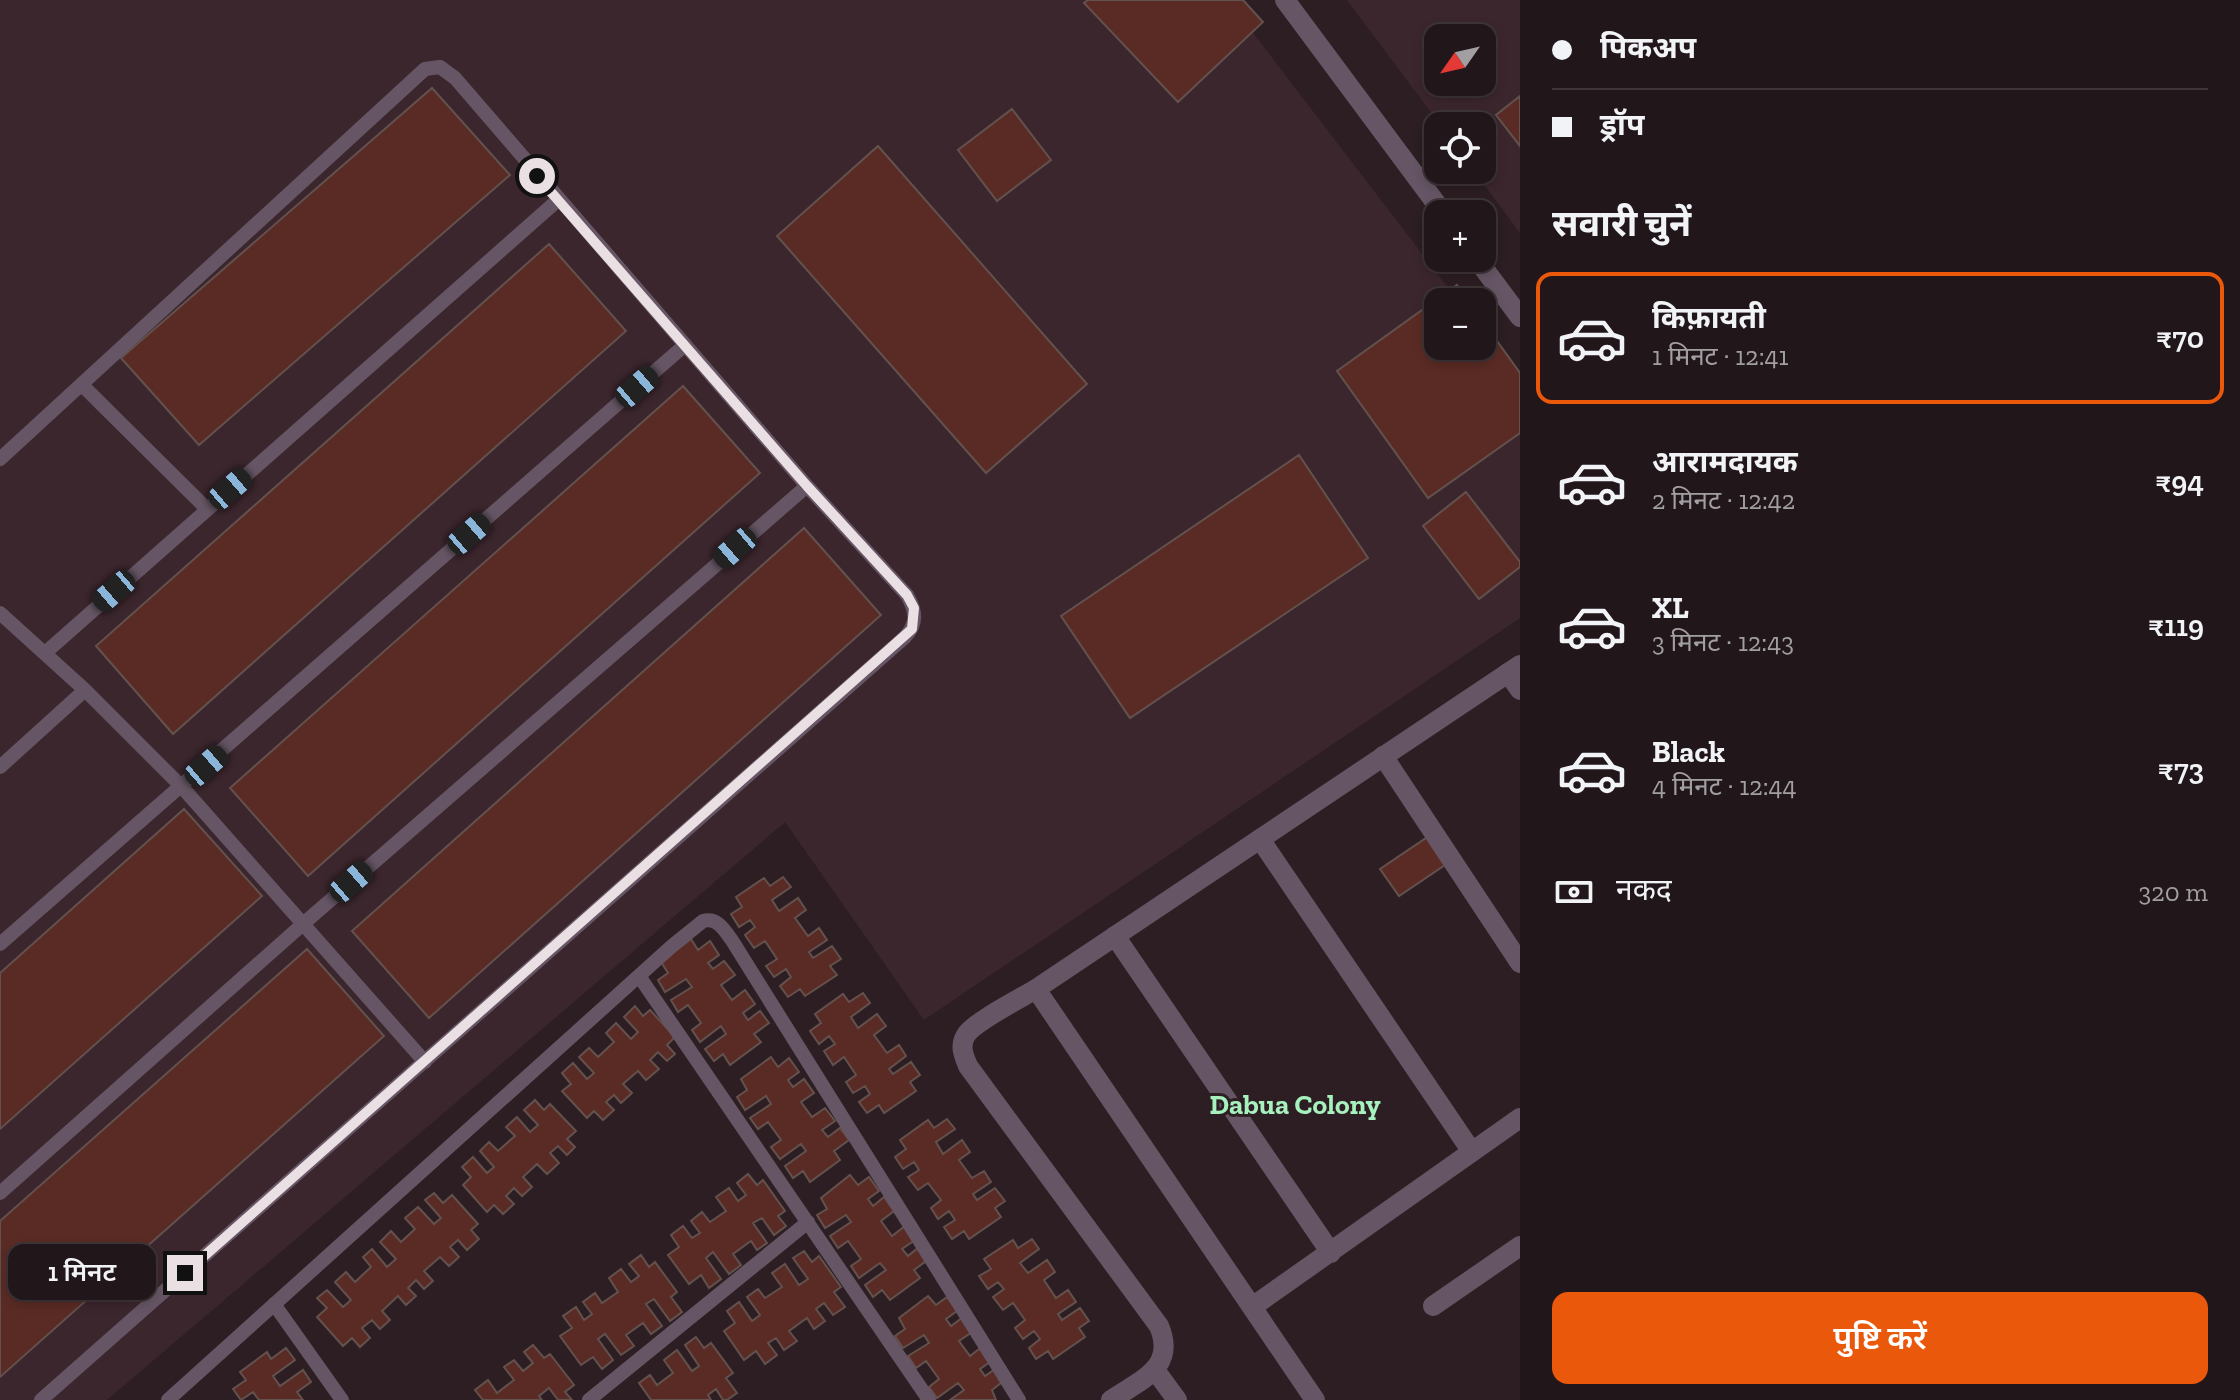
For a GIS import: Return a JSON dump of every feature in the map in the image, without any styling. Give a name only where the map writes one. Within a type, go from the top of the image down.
[{"type":"street","points":[[1285,0],[1434,200]]},
{"type":"street","points":[[1486,272],[1520,317]]},
{"type":"street","points":[[1111,1400],[1155,1370],[1165,1355],[1165,1340],[1159,1326],[968,1066],[962,1051],[965,1036],[1514,669],[1520,690]]},
{"type":"street","points":[[1383,756],[1520,963]]},
{"type":"street","points":[[1260,839],[1472,1152]]},
{"type":"street","points":[[1115,936],[1331,1253]]},
{"type":"street","points":[[1036,989],[1315,1400]]},
{"type":"street","points":[[1252,1307],[1520,1118]]},
{"type":"street","points":[[1433,1306],[1520,1246]]},
{"type":"street","points":[[1155,1370],[1177,1400]]},
{"type":"lane","points":[[0,459],[425,69],[440,67],[455,78],[807,486],[907,595],[914,608],[912,629],[41,1400]]},
{"type":"lane","points":[[45,653],[558,200]]},
{"type":"lane","points":[[0,944],[685,345]]},
{"type":"lane","points":[[82,385],[207,509]]},
{"type":"lane","points":[[0,1193],[303,924],[807,486]]},
{"type":"lane","points":[[0,613],[85,690],[182,787],[425,1062]]},
{"type":"lane","points":[[0,767],[85,690]]},
{"type":"lane","points":[[168,1400],[703,921],[716,922],[722,927],[1019,1400]]},
{"type":"lane","points":[[639,976],[929,1400]]},
{"type":"lane","points":[[589,1400],[808,1222]]},
{"type":"lane","points":[[274,1304],[342,1400]]},
{"type":"shaded area","points":[[0,0],[1228,0],[1424,256],[1424,272],[1436,272],[1448,288],[1424,288],[1424,360],[1496,359],[1520,381],[1520,618],[924,1020],[785,822],[107,1400],[0,1400]]},
{"type":"shaded area","points":[[1347,0],[1520,0],[1520,233],[1483,184],[1496,184],[1496,112],[1431,112]]},
{"type":"building","points":[[1088,0],[1243,0],[1263,22],[1178,102],[1084,3]]},
{"type":"building","points":[[432,88],[510,175],[199,445],[121,358]]},
{"type":"building","points":[[1520,96],[1520,146],[1496,115]]},
{"type":"building","points":[[1012,109],[1051,160],[997,201],[958,150]]},
{"type":"building","points":[[878,146],[1087,384],[986,473],[777,236]]},
{"type":"building","points":[[549,244],[626,331],[173,734],[96,646]]},
{"type":"building","points":[[1424,309],[1424,360],[1496,360],[1496,340],[1520,373],[1520,433],[1428,498],[1337,371]]},
{"type":"building","points":[[683,386],[760,473],[308,876],[230,788]]},
{"type":"building","points":[[1299,455],[1368,558],[1130,718],[1061,616]]},
{"type":"building","points":[[1466,492],[1520,562],[1520,567],[1479,599],[1423,526]]},
{"type":"building","points":[[804,528],[881,615],[429,1018],[352,931]]},
{"type":"building","points":[[184,809],[262,896],[0,1129],[0,973]]},
{"type":"building","points":[[1429,836],[1448,863],[1399,896],[1380,869]]},
{"type":"building","points":[[783,877],[791,887],[772,900],[779,911],[798,898],[806,910],[795,918],[808,936],[819,928],[827,940],[809,952],[813,958],[832,946],[841,959],[830,966],[837,975],[805,996],[800,989],[788,997],[780,986],[791,977],[786,969],[774,977],[766,966],[777,959],[765,941],[754,948],[745,935],[755,927],[750,920],[739,927],[731,914],[742,907],[736,897],[764,878],[770,886]]},
{"type":"building","points":[[691,939],[698,950],[710,941],[719,955],[708,963],[713,969],[724,961],[735,975],[721,985],[732,1000],[745,990],[755,1004],[743,1013],[748,1020],[760,1011],[769,1023],[754,1034],[761,1042],[730,1065],[723,1054],[714,1061],[705,1049],[726,1034],[721,1026],[700,1042],[692,1030],[701,1023],[688,1005],[678,1012],[671,1000],[692,987],[686,979],[665,992],[658,980],[668,973],[661,962]]},
{"type":"building","points":[[307,949],[384,1036],[0,1377],[0,1221]]},
{"type":"building","points":[[863,993],[870,1003],[851,1017],[858,1028],[877,1014],[886,1026],[874,1035],[887,1053],[899,1045],[906,1056],[889,1069],[893,1074],[911,1062],[920,1075],[910,1082],[916,1091],[884,1113],[879,1105],[867,1113],[859,1102],[870,1094],[865,1086],[853,1093],[846,1082],[856,1075],[844,1057],[833,1065],[824,1051],[835,1044],[829,1036],[819,1044],[810,1031],[821,1023],[815,1014],[843,994],[849,1002]]},
{"type":"building","points":[[635,1006],[643,1016],[650,1010],[675,1037],[667,1045],[675,1054],[667,1061],[658,1052],[650,1060],[659,1069],[646,1080],[638,1071],[623,1084],[632,1093],[621,1103],[614,1095],[606,1102],[614,1110],[603,1120],[594,1111],[587,1118],[562,1091],[571,1084],[562,1073],[573,1063],[587,1079],[594,1073],[579,1057],[589,1048],[598,1057],[614,1042],[606,1033],[616,1023],[631,1039],[638,1032],[624,1017]]},
{"type":"building","points":[[771,1057],[778,1067],[789,1058],[799,1072],[788,1080],[793,1087],[804,1079],[814,1093],[801,1102],[812,1117],[825,1108],[835,1121],[822,1130],[828,1137],[840,1128],[849,1140],[834,1151],[840,1160],[810,1182],[803,1171],[793,1178],[785,1166],[806,1151],[801,1144],[780,1159],[771,1147],[781,1140],[768,1122],[758,1129],[750,1118],[771,1104],[766,1096],[745,1110],[737,1097],[747,1090],[741,1079]]},
{"type":"building","points":[[535,1100],[544,1110],[550,1104],[576,1131],[567,1139],[575,1147],[567,1155],[558,1146],[550,1153],[559,1163],[547,1174],[537,1164],[523,1177],[532,1187],[522,1196],[514,1188],[506,1196],[514,1204],[503,1214],[494,1205],[487,1212],[463,1185],[471,1177],[462,1167],[473,1157],[487,1173],[494,1167],[480,1151],[489,1142],[498,1151],[515,1136],[506,1127],[517,1117],[530,1132],[538,1125],[524,1110]]},
{"type":"building","points":[[947,1119],[955,1129],[936,1142],[943,1154],[962,1140],[970,1152],[959,1160],[972,1178],[984,1171],[991,1182],[973,1194],[977,1200],[995,1188],[1005,1201],[995,1208],[1001,1217],[969,1239],[964,1231],[952,1239],[944,1227],[955,1220],[949,1211],[938,1219],[931,1208],[941,1200],[928,1183],[918,1190],[908,1177],[919,1170],[914,1162],[903,1169],[895,1157],[906,1149],[900,1140],[928,1120],[934,1128]]},
{"type":"building","points":[[748,1174],[757,1185],[763,1180],[785,1211],[778,1216],[786,1226],[774,1235],[762,1218],[753,1223],[767,1243],[757,1250],[751,1241],[733,1254],[741,1265],[729,1274],[713,1252],[706,1258],[721,1279],[709,1288],[701,1275],[689,1284],[668,1255],[679,1247],[671,1235],[683,1226],[692,1238],[700,1233],[691,1221],[702,1212],[710,1222],[726,1211],[716,1197],[729,1188],[738,1201],[746,1195],[737,1183]]},
{"type":"building","points":[[850,1175],[858,1185],[869,1177],[879,1191],[868,1199],[873,1206],[884,1197],[894,1211],[881,1221],[892,1236],[905,1226],[915,1240],[902,1249],[908,1256],[919,1247],[929,1259],[914,1270],[920,1278],[890,1300],[882,1290],[873,1297],[865,1285],[886,1270],[880,1263],[859,1278],[851,1266],[861,1259],[848,1241],[838,1248],[830,1236],[851,1222],[846,1215],[825,1228],[817,1215],[827,1209],[821,1198]]},
{"type":"building","points":[[434,1193],[443,1203],[452,1195],[478,1224],[471,1230],[479,1239],[467,1250],[458,1240],[450,1247],[459,1257],[449,1266],[440,1257],[424,1271],[433,1281],[424,1289],[416,1280],[408,1288],[416,1296],[406,1305],[398,1296],[382,1311],[390,1320],[380,1329],[372,1320],[362,1328],[370,1338],[360,1347],[352,1338],[343,1346],[317,1317],[327,1308],[317,1298],[327,1290],[343,1307],[351,1300],[335,1282],[346,1272],[355,1282],[371,1267],[363,1257],[372,1249],[387,1267],[396,1259],[380,1242],[391,1231],[401,1242],[415,1229],[405,1218],[418,1207],[434,1224],[441,1218],[425,1200]]},
{"type":"building","points":[[1032,1239],[1039,1249],[1020,1263],[1028,1273],[1047,1260],[1055,1272],[1044,1280],[1056,1298],[1068,1290],[1076,1302],[1058,1314],[1062,1320],[1080,1308],[1089,1321],[1079,1328],[1085,1337],[1053,1359],[1048,1351],[1036,1359],[1029,1348],[1040,1339],[1034,1331],[1023,1339],[1015,1328],[1025,1320],[1013,1303],[1003,1310],[993,1297],[1004,1289],[998,1282],[988,1289],[979,1276],[991,1269],[984,1259],[1013,1240],[1018,1248]]},
{"type":"building","points":[[804,1251],[812,1262],[819,1256],[841,1287],[834,1292],[845,1307],[833,1315],[824,1303],[816,1309],[825,1321],[814,1329],[807,1318],[789,1331],[797,1341],[784,1350],[776,1338],[768,1343],[777,1355],[765,1364],[756,1351],[744,1360],[724,1331],[735,1323],[727,1311],[739,1302],[752,1321],[760,1315],[747,1297],[758,1289],[765,1298],[782,1287],[772,1273],[785,1264],[799,1285],[808,1279],[793,1258]]},
{"type":"building","points":[[641,1255],[649,1267],[655,1262],[677,1292],[671,1297],[682,1312],[670,1321],[654,1299],[646,1304],[662,1326],[651,1334],[643,1323],[626,1335],[634,1346],[621,1355],[605,1334],[598,1339],[613,1360],[602,1369],[593,1357],[581,1365],[560,1336],[572,1328],[563,1316],[576,1307],[584,1320],[592,1314],[583,1302],[595,1293],[602,1303],[618,1292],[609,1278],[621,1269],[631,1282],[639,1276],[629,1264]]},
{"type":"building","points":[[928,1296],[936,1305],[947,1297],[957,1311],[946,1319],[951,1326],[962,1318],[972,1332],[959,1341],[970,1356],[983,1346],[993,1360],[980,1369],[985,1376],[998,1367],[1006,1379],[992,1390],[996,1400],[950,1400],[964,1390],[958,1383],[937,1398],[929,1387],[939,1379],[926,1361],[916,1368],[908,1356],[929,1343],[924,1335],[903,1348],[895,1336],[905,1329],[899,1318]]},
{"type":"building","points":[[696,1337],[704,1348],[711,1343],[733,1373],[726,1378],[737,1393],[727,1400],[723,1400],[716,1389],[708,1395],[711,1400],[651,1400],[639,1383],[650,1375],[657,1385],[673,1373],[664,1360],[677,1350],[692,1371],[699,1366],[685,1345]]},
{"type":"building","points":[[533,1345],[544,1358],[550,1354],[574,1385],[565,1392],[572,1400],[558,1400],[549,1388],[539,1396],[542,1400],[483,1400],[475,1390],[488,1380],[497,1393],[514,1380],[504,1367],[514,1360],[523,1371],[533,1363],[524,1352]]},
{"type":"building","points":[[286,1348],[295,1360],[273,1376],[280,1386],[303,1370],[311,1382],[297,1392],[303,1400],[259,1400],[253,1392],[241,1400],[233,1389],[246,1380],[240,1372],[267,1352],[271,1359]]},
{"type":"district","name":"Dabua Colony","points":[[1295,1104]]},
{"type":"route","points":[[185,1273],[912,629],[914,608],[907,595],[807,486],[537,176]]}]
